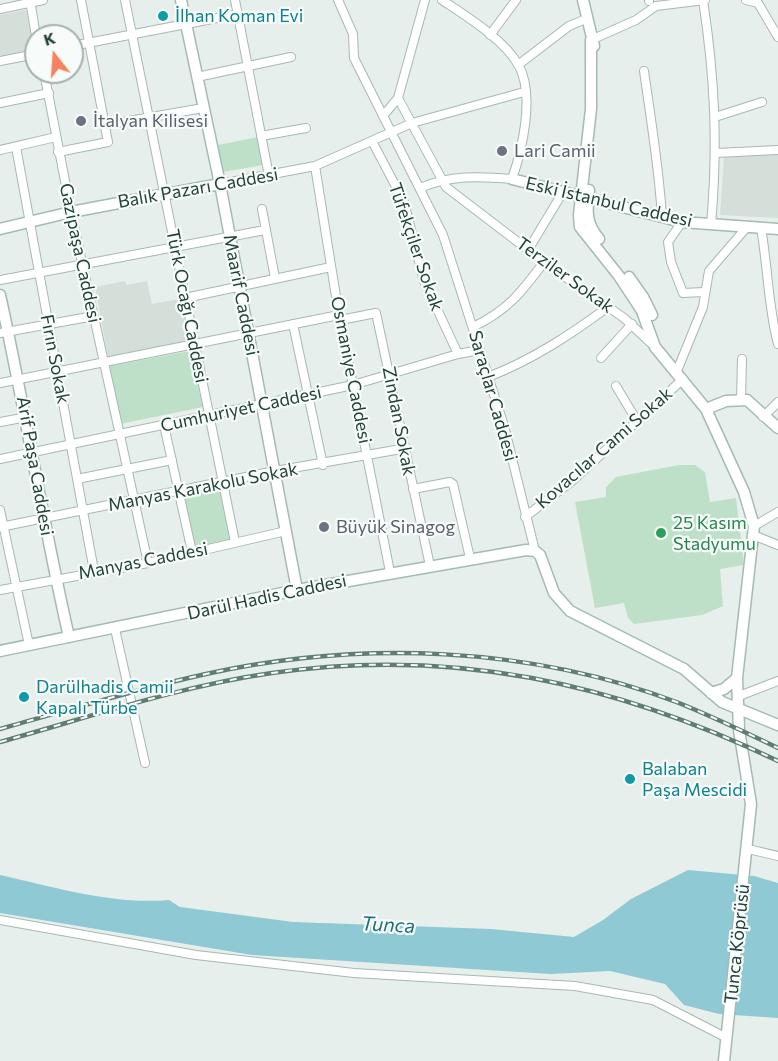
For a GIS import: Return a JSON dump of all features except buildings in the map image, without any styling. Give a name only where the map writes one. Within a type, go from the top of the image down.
[{"type":"street","points":[[0,9],[43,0]]},
{"type":"street","points":[[58,152],[108,142],[81,0]]},
{"type":"street","name":"Türk Ocağı Caddesi","points":[[125,0],[193,346],[235,542]]},
{"type":"street","name":"Maarif Caddesi","points":[[181,0],[220,184],[297,590]]},
{"type":"street","points":[[235,0],[269,176]]},
{"type":"street","name":"Saraçlar Caddesi","points":[[338,0],[352,29],[354,58],[443,234],[504,426],[535,551],[540,555],[554,593],[570,611],[684,669],[711,693],[739,711],[778,725]]},
{"type":"street","points":[[383,116],[398,98],[425,0]]},
{"type":"street","points":[[420,188],[440,179],[456,177],[512,179],[523,147],[524,80],[518,65],[490,35],[442,0]]},
{"type":"street","points":[[490,35],[516,0]]},
{"type":"street","points":[[583,0],[591,40],[591,109],[585,198],[580,227],[619,276],[642,310],[655,347]]},
{"type":"street","points":[[591,40],[636,20],[650,2],[704,0],[713,67],[715,117],[716,153],[711,225]]},
{"type":"street","points":[[746,0],[761,1],[778,37]]},
{"type":"street","points":[[30,2],[34,24]]},
{"type":"street","points":[[84,44],[186,22],[238,14]]},
{"type":"street","points":[[518,65],[569,26],[586,19]]},
{"type":"street","points":[[0,61],[24,56]]},
{"type":"street","points":[[197,77],[291,57]]},
{"type":"street","points":[[644,71],[659,162],[662,217]]},
{"type":"street","name":"Gazipaşa Caddesi","points":[[47,84],[70,212],[148,563]]},
{"type":"street","name":"Balık Pazarı Caddesi","points":[[0,229],[70,212],[315,166],[412,123],[524,92]]},
{"type":"street","points":[[0,103],[49,93]]},
{"type":"street","points":[[398,98],[440,179]]},
{"type":"street","points":[[715,117],[762,102]]},
{"type":"street","points":[[106,125],[203,108]]},
{"type":"street","points":[[261,136],[306,128]]},
{"type":"street","points":[[0,150],[56,137]]},
{"type":"street","name":"Tüfekçiler Sokak","points":[[372,141],[404,202],[424,281],[458,354]]},
{"type":"street","name":"Fırın Sokak","points":[[16,147],[94,571]]},
{"type":"street","points":[[716,153],[778,150]]},
{"type":"street","name":"Osmaniye Caddesi","points":[[315,166],[340,317],[390,572]]},
{"type":"street","name":"Terziler Sokak","points":[[440,179],[446,187],[528,250],[632,324],[680,375],[706,409],[744,492],[753,531]]},
{"type":"street","name":"Eski İstanbul Caddesi","points":[[512,179],[682,222],[778,229]]},
{"type":"street","points":[[528,250],[562,192]]},
{"type":"street","points":[[261,209],[275,278]]},
{"type":"street","points":[[682,222],[668,242],[671,262],[683,293],[704,292]]},
{"type":"street","points":[[680,375],[703,307],[709,271],[747,227]]},
{"type":"street","points":[[761,228],[768,266],[773,325],[778,345]]},
{"type":"street","points":[[0,280],[266,230]]},
{"type":"street","points":[[473,327],[507,308],[520,296],[544,262]]},
{"type":"street","points":[[185,298],[331,267]]},
{"type":"street","name":"Arif Paşa Caddesi","points":[[0,294],[4,332],[19,379],[69,638]]},
{"type":"street","points":[[488,377],[514,367],[563,340],[608,307]]},
{"type":"street","name":"Zindan Sokak","points":[[340,317],[376,313],[407,448],[413,489],[430,566]]},
{"type":"street","points":[[4,332],[94,316]]},
{"type":"street","points":[[0,383],[193,346],[293,324],[340,317]]},
{"type":"street","points":[[293,324],[322,465]]},
{"type":"street","points":[[601,358],[632,324]]},
{"type":"street","name":"Cumhuriyet Caddesi","points":[[0,459],[353,385],[458,354],[480,350]]},
{"type":"street","points":[[741,399],[742,359]]},
{"type":"street","name":"Kovacılar Cami Sokak","points":[[525,517],[572,481],[637,421],[680,375]]},
{"type":"street","points":[[616,386],[637,421]]},
{"type":"street","points":[[706,409],[726,401],[747,400],[763,417],[778,428]]},
{"type":"street","points":[[763,417],[778,402]]},
{"type":"street","points":[[0,422],[27,417]]},
{"type":"street","points":[[164,425],[192,552]]},
{"type":"street","name":"Manyas Karakolu Sokak","points":[[2,526],[275,471],[322,465],[407,448]]},
{"type":"street","points":[[77,479],[172,460]]},
{"type":"street","points":[[413,489],[450,482],[453,484],[470,558]]},
{"type":"street","points":[[0,510],[29,645]]},
{"type":"street","points":[[778,512],[753,531],[778,544]]},
{"type":"street","name":"Manyas Caddesi","points":[[0,590],[94,571],[148,563],[286,531]]},
{"type":"street","name":"Tunca Köprüsü","points":[[724,1061],[751,804],[740,739],[740,696],[737,678],[753,531]]},
{"type":"street","name":"Darül Hadis Caddesi","points":[[0,651],[390,572],[470,558],[535,551]]},
{"type":"street","points":[[116,629],[145,763]]},
{"type":"street","points":[[711,693],[724,689],[737,678]]},
{"type":"street","points":[[740,696],[778,681]]},
{"type":"street","points":[[747,854],[778,856]]},
{"type":"street","points":[[0,920],[92,939],[207,957],[354,973],[586,988],[653,1000],[727,1038]]},
{"type":"shaded area","points":[[26,10],[29,24],[24,24],[24,54],[0,59],[0,15]]},
{"type":"shaded area","points":[[778,154],[778,218],[720,215],[724,157]]},
{"type":"shaded area","points":[[125,281],[127,285],[147,281],[152,304],[180,299],[188,341],[108,357],[95,287]]},
{"type":"green space","points":[[258,137],[263,165],[223,172],[218,145]]},
{"type":"green space","points":[[190,351],[203,407],[120,424],[109,366]]},
{"type":"green space","name":"25 Kasım Stadyumu","points":[[679,465],[695,465],[705,472],[710,502],[736,498],[744,565],[720,569],[723,606],[702,615],[634,624],[628,618],[624,603],[595,608],[575,502],[606,497],[606,487],[616,477]]},
{"type":"green space","points":[[221,486],[233,541],[194,549],[182,495]]},
{"type":"water","points":[[688,870],[754,876],[778,883],[778,1018],[719,1014],[684,1005],[665,984],[610,971],[550,974],[252,955],[0,913],[0,875],[62,890],[105,897],[148,901],[169,900],[180,907],[293,922],[491,929],[574,937],[603,920],[631,899]]},
{"type":"railway","points":[[0,729],[154,686],[265,663],[324,656],[384,653],[445,654],[505,660],[564,670],[622,684],[679,703],[778,748]]},
{"type":"railway","points":[[0,742],[135,703],[238,679],[339,666],[404,665],[469,669],[532,678],[594,692],[656,711],[717,734],[778,761]]},
{"type":"place","name":"İlhan Koman Evi","points":[[163,16]]},
{"type":"place","name":"İtalyan Kilisesi","points":[[81,121]]},
{"type":"place","name":"Lari Camii","points":[[502,151]]},
{"type":"place","name":"Büyük Sinagog","points":[[324,527]]},
{"type":"place","name":"25 Kasım Stadyumu","points":[[661,533]]},
{"type":"place","name":"Darülhadis Camii Kapalı Türbe","points":[[24,697]]},
{"type":"place","name":"Balaban Paşa Mescidi","points":[[630,779]]},
{"type":"water label","name":"Tunca","points":[[388,925]]}]
